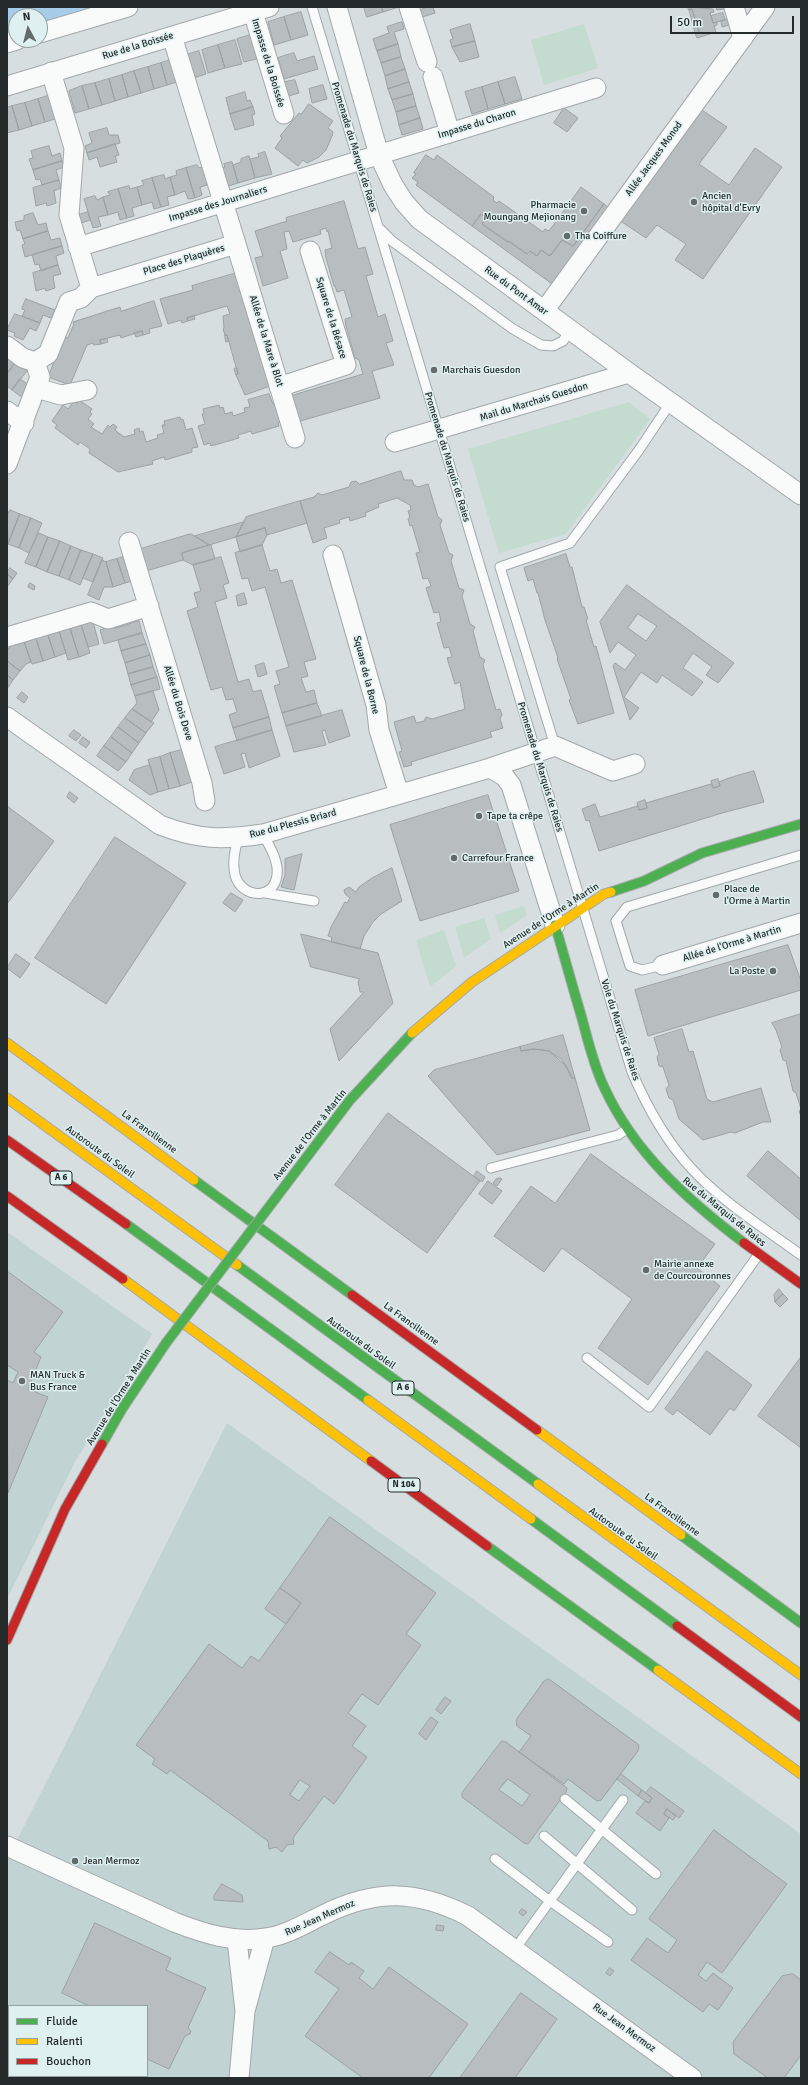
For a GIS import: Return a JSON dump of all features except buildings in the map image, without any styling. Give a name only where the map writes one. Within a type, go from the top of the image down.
[{"type":"main road","name":"Avenue de l'Orme à Martin","points":[[7,1640],[65,1509],[122,1409],[166,1343],[350,1100],[414,1031],[472,982],[582,907],[604,894],[644,881],[702,853],[801,824]]},
{"type":"main road","name":"Rue du Marquis de Raies","points":[[555,925],[593,1059],[608,1096],[627,1129],[652,1164],[684,1196],[759,1254],[801,1284]]},
{"type":"main road","name":"La Francilienne","points":[[7,1043],[801,1622]]},
{"type":"main road","name":"Autoroute du Soleil","points":[[7,1098],[801,1676]]},
{"type":"main road","name":"A 6","points":[[7,1140],[187,1267],[801,1717]]},
{"type":"main road","name":"N 104","points":[[7,1196],[206,1338],[428,1504],[801,1774]]},
{"type":"street","points":[[48,31],[128,7]]},
{"type":"street","name":"Rue du Pont Amar","points":[[337,7],[379,155],[393,185],[404,202],[419,219],[629,373],[801,495]]},
{"type":"street","points":[[409,7],[450,133]]},
{"type":"street","points":[[734,7],[743,38]]},
{"type":"street","name":"Allée Jacques Monod","points":[[544,311],[765,7]]},
{"type":"street","name":"Rue de la Boissée","points":[[7,86],[261,9]]},
{"type":"street","name":"Impasse de la Boissée","points":[[261,9],[284,114]]},
{"type":"street","points":[[172,36],[222,203]]},
{"type":"street","points":[[35,362],[48,354],[69,302],[81,298],[91,288],[69,215],[74,148],[51,72]]},
{"type":"street","name":"Impasse du Charon","points":[[359,161],[596,88]]},
{"type":"street","name":"Impasse des Journaliers","points":[[78,247],[359,161]]},
{"type":"street","name":"Place des Plaquères","points":[[91,288],[236,244],[222,203]]},
{"type":"street","name":"Allée de la Mare à Blot","points":[[236,244],[295,438]]},
{"type":"street","name":"Square de la Bésace","points":[[279,387],[346,365],[310,251]]},
{"type":"street","points":[[7,346],[23,358],[35,362]]},
{"type":"street","points":[[7,464],[24,423],[40,377],[35,362]]},
{"type":"street","name":"Mail du Marchais Guesdon","points":[[395,442],[629,373]]},
{"type":"street","points":[[36,388],[61,395],[87,390]]},
{"type":"street","points":[[7,411],[24,423]]},
{"type":"street","name":"Allée du Bois Deve","points":[[129,542],[202,783],[205,801]]},
{"type":"street","name":"Square de la Borne","points":[[333,555],[376,705],[379,730],[399,794]]},
{"type":"street","points":[[7,637],[90,612],[108,618],[149,606]]},
{"type":"street","name":"Rue du Plessis Briard","points":[[7,717],[160,825],[184,834],[216,838],[238,838],[263,834],[490,768],[555,746]]},
{"type":"street","points":[[555,746],[613,771],[635,764]]},
{"type":"street","points":[[490,768],[504,776],[510,785],[555,925]]},
{"type":"street","name":"Allée de l'Orme à Martin","points":[[663,965],[801,923]]},
{"type":"street","name":"Rue Jean Mermoz","points":[[7,1846],[174,1922],[202,1933],[237,1940],[282,1935],[356,1902],[376,1896],[399,1895],[422,1898],[446,1905],[468,1916],[515,1949],[692,2078]]},
{"type":"street","points":[[239,2078],[245,2011],[265,1938]]},
{"type":"street","points":[[237,1940],[245,2011]]},
{"type":"lane","name":"Promenade du Marquis de Raies","points":[[312,7],[582,907]]},
{"type":"lane","points":[[378,226],[392,241],[513,329],[541,345],[553,346],[563,341],[570,330]]},
{"type":"lane","points":[[555,746],[500,567],[570,543],[639,450],[671,402]]},
{"type":"lane","points":[[263,834],[273,854],[278,875],[272,888],[265,893]]},
{"type":"lane","points":[[238,838],[233,862],[235,876],[240,886],[254,894],[265,893],[314,901]]},
{"type":"lane","points":[[663,965],[642,970],[630,966],[616,921],[626,907],[801,855]]},
{"type":"lane","name":"Voie du Marquis de Raies","points":[[582,907],[632,1072],[644,1100],[660,1127],[676,1151],[707,1184],[801,1255]]},
{"type":"lane","points":[[491,1168],[618,1135],[627,1129]]},
{"type":"lane","points":[[587,1358],[649,1407],[759,1254]]},
{"type":"lane","points":[[565,1799],[601,1831],[656,1874]]},
{"type":"lane","points":[[515,1949],[624,1800]]},
{"type":"lane","points":[[544,1836],[632,1910]]},
{"type":"lane","points":[[495,1859],[550,1901],[608,1942]]},
{"type":"shaded area","points":[[7,1232],[152,1334],[75,1462],[7,1599]]},
{"type":"shaded area","points":[[227,1423],[801,1834],[801,2078],[7,2078],[7,1860]]},
{"type":"green space","points":[[584,24],[598,68],[544,85],[531,40]]},
{"type":"green space","points":[[629,402],[650,419],[566,534],[499,553],[468,449]]},
{"type":"green space","points":[[524,906],[527,915],[500,933],[495,915]]},
{"type":"green space","points":[[484,918],[491,939],[464,958],[455,927]]},
{"type":"green space","points":[[444,930],[456,966],[430,987],[416,940]]},
{"type":"water","points":[[7,7],[111,7],[48,26],[48,8],[8,8],[7,38]]},
{"type":"traffic: fast","points":[[611,892],[644,881],[702,853],[801,824]]},
{"type":"traffic: fast","points":[[555,925],[594,1061],[600,1078],[616,1111],[631,1133],[664,1174],[703,1210],[744,1243]]},
{"type":"traffic: fast","points":[[275,1199],[350,1100],[412,1033]]},
{"type":"traffic: fast","points":[[194,1180],[352,1295]]},
{"type":"traffic: fast","points":[[166,1343],[275,1199]]},
{"type":"traffic: fast","points":[[126,1224],[368,1400]]},
{"type":"traffic: fast","points":[[237,1265],[538,1484]]},
{"type":"traffic: fast","points":[[102,1444],[122,1409],[166,1343]]},
{"type":"traffic: fast","points":[[531,1519],[677,1626]]},
{"type":"traffic: fast","points":[[681,1535],[801,1623]]},
{"type":"traffic: fast","points":[[487,1546],[658,1670]]},
{"type":"traffic: slow","points":[[412,1033],[472,982],[604,894],[611,892]]},
{"type":"traffic: slow","points":[[7,1043],[194,1180]]},
{"type":"traffic: slow","points":[[7,1098],[237,1265]]},
{"type":"traffic: slow","points":[[123,1279],[371,1461]]},
{"type":"traffic: slow","points":[[368,1400],[531,1519]]},
{"type":"traffic: slow","points":[[537,1430],[681,1535]]},
{"type":"traffic: slow","points":[[538,1484],[801,1675]]},
{"type":"traffic: slow","points":[[658,1670],[801,1774]]},
{"type":"traffic: jam","points":[[7,1140],[126,1224]]},
{"type":"traffic: jam","points":[[7,1196],[123,1279]]},
{"type":"traffic: jam","points":[[744,1243],[801,1284]]},
{"type":"traffic: jam","points":[[352,1295],[537,1430]]},
{"type":"traffic: jam","points":[[7,1640],[65,1509],[102,1444]]},
{"type":"traffic: jam","points":[[371,1461],[487,1546]]},
{"type":"traffic: jam","points":[[677,1626],[801,1717]]},
{"type":"place","name":"Ancien hôpital d'Evry","points":[[694,202]]},
{"type":"place","name":"Pharmacie Moungang Mejionang","points":[[584,211]]},
{"type":"place","name":"Tha Coiffure","points":[[567,236]]},
{"type":"place","name":"Marchais Guesdon","points":[[434,370]]},
{"type":"place","name":"Tape ta crêpe","points":[[479,816]]},
{"type":"place","name":"Carrefour France","points":[[454,858]]},
{"type":"place","name":"Place de l'Orme à Martin","points":[[716,895]]},
{"type":"place","name":"La Poste","points":[[773,971]]},
{"type":"place","name":"Mairie annexe de Courcouronnes","points":[[646,1270]]},
{"type":"place","name":"MAN Truck & Bus France","points":[[22,1381]]},
{"type":"place","name":"Jean Mermoz","points":[[75,1861]]}]
